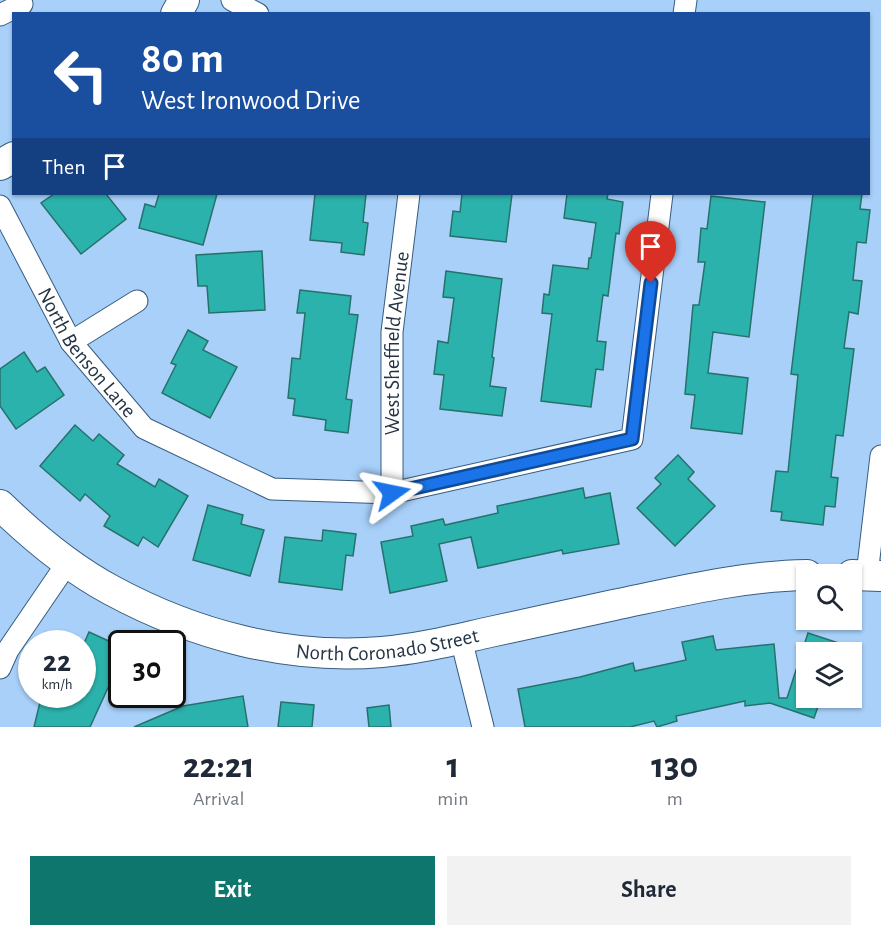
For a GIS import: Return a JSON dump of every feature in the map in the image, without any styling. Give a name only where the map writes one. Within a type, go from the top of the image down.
[{"type":"street","points":[[232,0],[254,12]]},
{"type":"street","points":[[0,15],[22,4]]},
{"type":"street","name":"West Sheffield Avenue","points":[[392,493],[392,332],[409,195]]},
{"type":"street","name":"North Benson Lane","points":[[0,206],[71,342],[144,428],[272,489],[392,493],[632,439],[662,195]]},
{"type":"street","points":[[71,342],[137,301]]},
{"type":"street","points":[[867,575],[881,456]]},
{"type":"street","name":"North Coronado Street","points":[[0,505],[27,531],[110,590],[143,606],[221,637],[270,648],[328,652],[382,652],[461,639],[675,591],[724,583],[796,576]]},
{"type":"street","points":[[0,668],[8,650],[68,562]]},
{"type":"street","points":[[461,639],[483,727]]},
{"type":"building","points":[[53,195],[107,195],[126,219],[81,254],[41,203]]},
{"type":"building","points":[[159,195],[217,195],[203,245],[139,228],[145,204],[155,207]]},
{"type":"building","points":[[315,195],[366,195],[363,222],[368,223],[364,255],[341,252],[342,243],[310,240]]},
{"type":"building","points":[[462,195],[512,195],[506,242],[450,236],[453,211],[460,212]]},
{"type":"building","points":[[567,195],[608,195],[607,199],[623,202],[619,234],[616,233],[608,296],[603,295],[597,341],[606,342],[603,370],[596,369],[591,407],[541,401],[552,314],[542,313],[544,294],[549,295],[553,265],[588,269],[596,223],[564,218]]},
{"type":"building","points":[[813,195],[862,195],[860,209],[870,210],[866,243],[857,242],[853,280],[862,281],[858,314],[849,312],[844,348],[854,349],[843,436],[836,435],[831,477],[838,478],[835,507],[825,506],[823,525],[781,520],[782,512],[771,511],[776,471],[788,472],[798,375],[791,374]]},
{"type":"building","points":[[711,196],[765,202],[749,337],[713,332],[708,373],[748,378],[742,434],[691,428],[695,395],[685,394],[693,305],[699,305],[705,262],[698,262],[701,228],[707,229]]},
{"type":"building","points":[[262,251],[265,310],[209,313],[207,286],[198,286],[196,255]]},
{"type":"building","points":[[446,271],[502,279],[490,386],[506,388],[502,416],[440,409],[444,375],[434,374],[438,341],[448,343],[454,298],[443,297]]},
{"type":"building","points":[[300,290],[351,296],[349,314],[358,315],[346,399],[352,400],[348,433],[325,430],[326,420],[293,415],[295,399],[288,398],[292,358],[300,359],[305,313],[297,313]]},
{"type":"building","points":[[188,330],[208,341],[203,350],[237,367],[210,418],[162,393],[176,365],[171,363]]},
{"type":"building","points":[[24,352],[37,372],[45,367],[64,395],[16,429],[0,406],[0,369]]},
{"type":"building","points":[[75,425],[93,441],[99,434],[124,455],[117,464],[155,487],[159,479],[188,496],[158,547],[143,537],[138,546],[104,526],[110,516],[85,494],[80,501],[40,466]]},
{"type":"building","points":[[678,455],[694,472],[688,479],[715,506],[675,546],[637,508],[661,484],[655,478]]},
{"type":"building","points":[[583,488],[585,498],[610,493],[619,544],[563,554],[562,550],[478,568],[471,537],[439,544],[447,581],[390,593],[381,542],[413,536],[411,526],[443,519],[445,525],[498,513],[497,506]]},
{"type":"building","points":[[208,505],[243,515],[241,524],[264,530],[250,576],[193,560]]},
{"type":"building","points":[[323,530],[356,534],[353,556],[346,555],[342,590],[279,582],[285,537],[322,541]]},
{"type":"building","points":[[808,633],[836,642],[805,642]]},
{"type":"building","points":[[96,635],[108,641],[108,688],[90,727],[34,727],[39,708],[96,708]]},
{"type":"building","points":[[713,636],[716,650],[774,644],[779,698],[787,698],[796,670],[796,708],[818,708],[814,718],[770,703],[745,706],[745,701],[676,716],[677,721],[657,727],[654,721],[630,727],[525,727],[518,689],[580,677],[633,663],[635,671],[686,660],[682,642]]},
{"type":"building","points":[[243,696],[248,727],[134,727],[178,708],[186,708],[186,706]]},
{"type":"building","points":[[281,702],[314,705],[312,727],[278,727]]},
{"type":"building","points":[[389,705],[391,727],[369,727],[367,708]]},
{"type":"route","points":[[392,493],[632,439],[651,283]]}]
